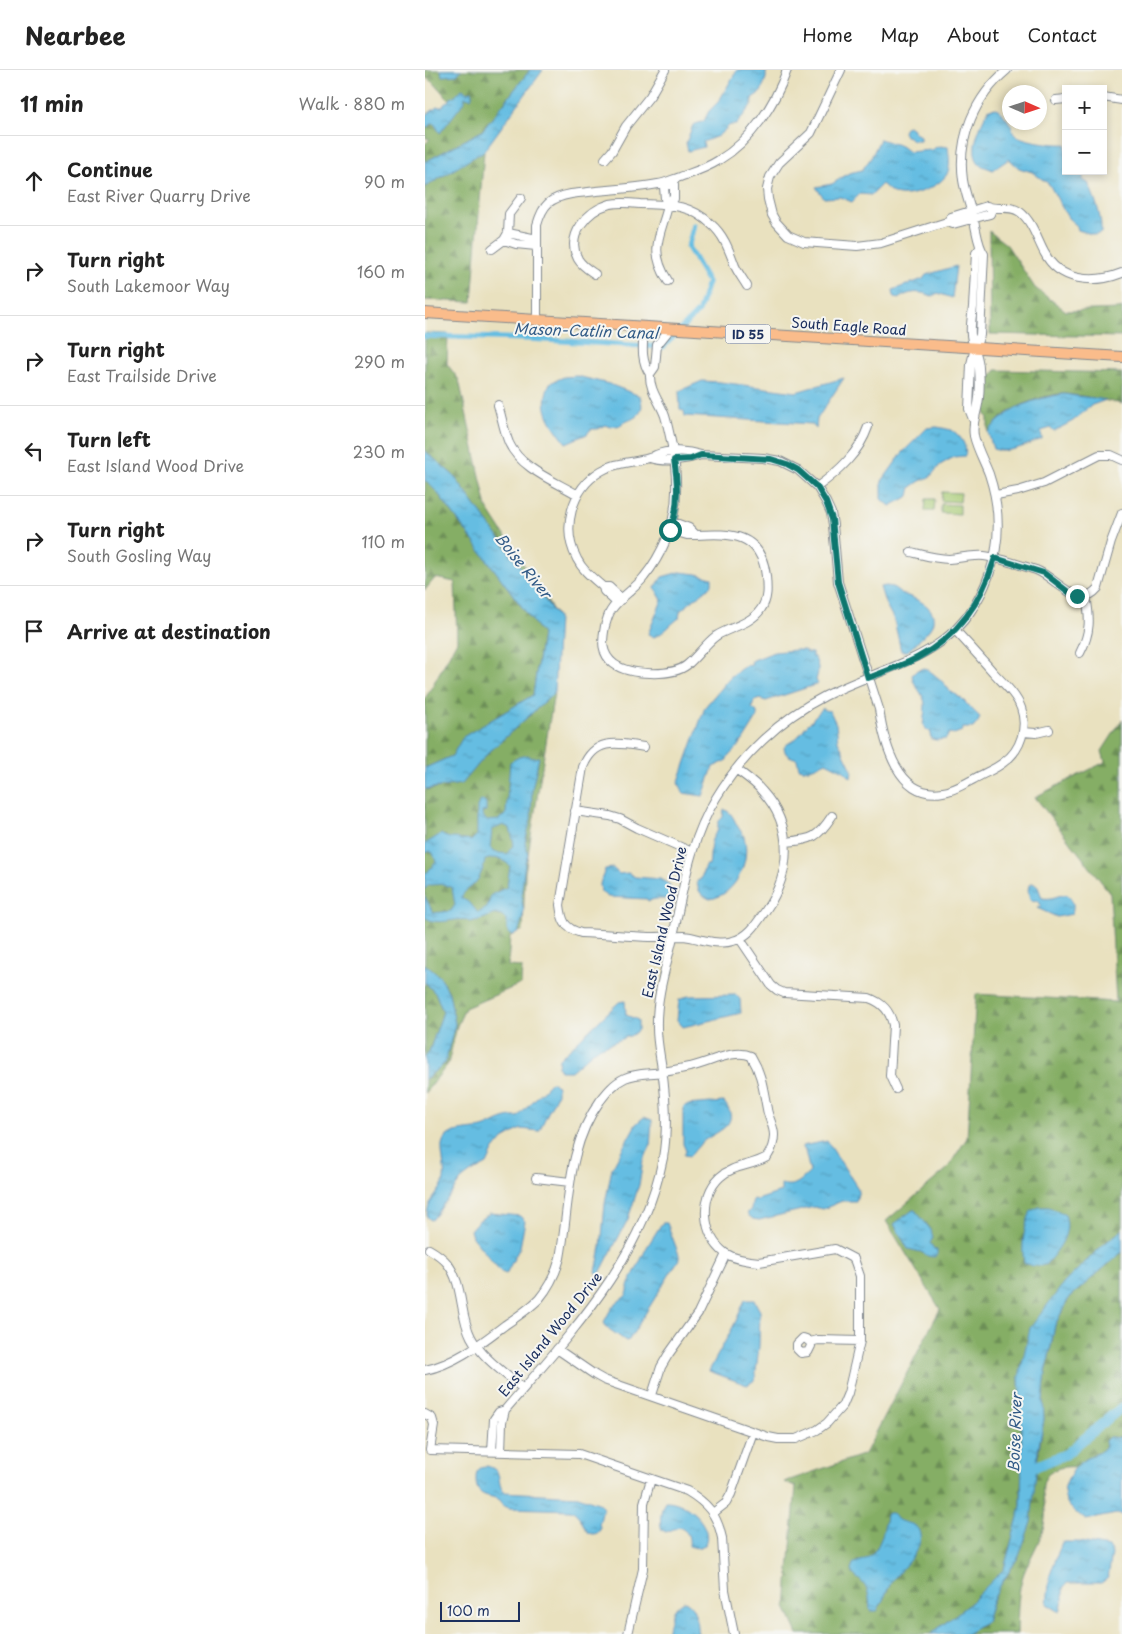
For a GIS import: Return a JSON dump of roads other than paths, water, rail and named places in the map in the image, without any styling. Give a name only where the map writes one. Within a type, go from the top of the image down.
[{"type":"highway","name":"South Eagle Road","points":[[425,313],[1122,357]]},
{"type":"street","points":[[605,159],[612,152],[626,126],[650,96],[665,70]]},
{"type":"street","points":[[537,320],[537,225],[541,211],[548,202],[559,196],[571,194],[668,183],[699,171],[720,160],[748,135],[768,111],[776,98],[787,70]]},
{"type":"street","points":[[841,70],[811,132],[779,163],[770,177],[767,194],[772,215],[782,230],[797,240],[813,244],[868,246],[890,241],[947,222],[953,224],[987,206],[992,209],[1007,207],[1022,213],[1048,259],[1058,270],[1072,277],[1087,280],[1122,273]]},
{"type":"street","points":[[975,348],[981,326],[984,254],[980,248],[967,197],[962,172],[963,155],[965,136],[971,118],[982,97],[1003,71]]},
{"type":"street","points":[[1107,98],[1122,100]]},
{"type":"street","points":[[1056,100],[1062,99]]},
{"type":"street","points":[[668,183],[664,187],[665,199],[669,203]]},
{"type":"street","points":[[492,248],[506,236],[509,214],[521,198]]},
{"type":"street","points":[[668,281],[659,262],[658,252],[660,230],[669,203]]},
{"type":"street","points":[[595,274],[581,263],[575,249],[577,230],[583,221],[595,211],[610,204],[669,203],[688,209],[704,217],[713,225],[727,245],[736,267],[747,286]]},
{"type":"street","points":[[506,236],[516,244],[536,243]]},
{"type":"street","points":[[644,327],[642,353],[644,366],[650,374],[651,388],[667,421],[674,456],[677,490],[671,526],[662,549],[651,568],[638,584],[619,601],[608,616],[603,646],[607,657],[625,669],[668,673],[677,671],[686,666],[710,641],[749,620],[761,608],[767,593],[765,568],[759,552],[743,538],[733,534],[687,535],[671,526]]},
{"type":"street","points":[[650,374],[655,367],[657,345],[670,329]]},
{"type":"street","name":"East Island Wood Drive","points":[[501,1452],[502,1422],[505,1410],[586,1314],[610,1281],[631,1245],[648,1208],[661,1165],[666,1138],[666,1112],[657,1034],[657,1010],[685,874],[708,812],[736,769],[764,739],[793,715],[825,696],[916,658],[937,646],[968,615],[981,594],[995,558],[998,532],[995,495],[974,437],[973,419],[977,408],[979,365],[975,348]]},
{"type":"street","points":[[498,405],[509,444],[519,457],[532,468],[578,494]]},
{"type":"street","points":[[817,487],[850,459],[863,440],[868,427]]},
{"type":"street","points":[[619,601],[609,587],[603,587],[582,567],[571,542],[569,523],[571,513],[578,494],[591,478],[609,467],[624,462],[650,458],[657,460],[674,456],[691,459],[701,455],[763,458],[779,461],[796,469],[817,487],[826,502],[832,519],[838,582],[879,710],[882,730],[897,768],[907,782],[914,787],[935,793],[953,790],[1004,763],[1017,748],[1023,732],[1022,713],[1015,696],[955,630]]},
{"type":"street","points":[[995,495],[1018,491],[1043,483],[1099,456],[1111,455],[1122,460]]},
{"type":"street","points":[[911,552],[945,558],[982,556],[995,558],[1038,571],[1071,594],[1086,596],[1098,588],[1111,542],[1122,513]]},
{"type":"street","points":[[1080,653],[1086,641],[1089,628],[1086,596]]},
{"type":"street","points":[[1023,732],[1036,733],[1049,730]]},
{"type":"street","points":[[644,746],[610,743],[592,752],[583,766],[560,905],[561,919],[566,926],[581,933],[650,937],[673,936],[724,943],[740,939],[751,930],[777,893],[785,869],[786,842],[779,818],[770,801],[758,786],[736,769]]},
{"type":"street","points":[[575,811],[620,819],[692,852]]},
{"type":"street","points":[[786,842],[813,838],[823,830],[832,816]]},
{"type":"street","points":[[740,939],[771,985],[777,990],[784,993],[869,998],[879,1001],[886,1008],[893,1025],[890,1076],[896,1089]]},
{"type":"street","points":[[425,1370],[445,1363],[477,1346],[533,1304],[546,1289],[553,1278],[563,1245],[574,1155],[584,1128],[598,1104],[610,1089],[619,1081],[631,1076],[700,1065],[741,1053],[751,1056],[765,1090],[767,1109],[774,1134],[773,1145],[767,1157],[729,1170],[720,1177],[710,1194],[706,1206],[708,1230],[726,1254],[739,1259],[759,1262],[835,1249],[854,1259],[860,1276],[860,1341],[843,1405],[827,1423],[817,1430],[796,1439],[778,1439],[753,1432],[599,1377],[557,1349]]},
{"type":"street","points":[[536,1178],[570,1182]]},
{"type":"street","points":[[429,1249],[448,1264],[454,1274],[466,1325],[477,1346],[485,1356],[523,1389]]},
{"type":"street","points":[[652,1395],[661,1367],[668,1354],[698,1313],[726,1254]]},
{"type":"street","points":[[810,1342],[818,1340],[860,1341]]},
{"type":"street","name":"East Island Wood Drive","points":[[492,1452],[494,1419],[499,1412],[505,1410]]},
{"type":"street","points":[[425,1414],[432,1418],[434,1425],[430,1450],[579,1454],[687,1491],[701,1499],[713,1513],[720,1529],[725,1590],[734,1634]]},
{"type":"street","points":[[713,1513],[731,1494],[753,1432]]},
{"type":"street","points":[[628,1634],[643,1569],[644,1503],[651,1479]]},
{"type":"water","points":[[441,70],[461,70],[457,75],[442,76]]},
{"type":"water","points":[[530,70],[543,70],[484,151],[425,187],[425,162],[482,131]]},
{"type":"water","points":[[737,70],[766,70],[766,78],[761,92],[752,98],[752,104],[736,125],[730,125],[718,136],[703,142],[704,147],[688,151],[686,143],[693,125],[704,121],[709,111],[719,101]]},
{"type":"water","points":[[462,89],[468,92],[472,91],[471,98],[465,97],[464,102],[440,133],[434,123],[425,128],[425,116],[437,107],[442,107]]},
{"type":"water","points":[[997,108],[1002,114],[1002,130],[1013,130],[1014,133],[1024,139],[1062,144],[1062,175],[1083,175],[1083,180],[1088,183],[1097,207],[1101,233],[1095,235],[1078,230],[1076,225],[1068,218],[1049,184],[1032,172],[1019,168],[1009,159],[993,170],[981,165],[977,160],[975,145],[989,109]]},
{"type":"water","points":[[905,127],[912,128],[920,136],[920,140],[912,140],[905,136],[903,132]]},
{"type":"water","points":[[880,139],[901,146],[909,152],[931,150],[939,146],[948,147],[949,164],[947,174],[938,183],[924,191],[908,195],[895,194],[882,184],[871,195],[860,194],[852,202],[840,197],[824,198],[816,187],[832,184],[849,173],[862,170],[871,158]]},
{"type":"water","points":[[956,266],[952,298],[938,293],[932,296],[923,293],[910,293],[898,299],[894,296],[893,290],[923,279],[926,275]]},
{"type":"water","points":[[577,376],[609,384],[640,396],[642,402],[641,411],[632,419],[622,423],[622,425],[610,427],[605,425],[597,429],[591,429],[587,434],[566,443],[551,422],[545,400],[550,383],[564,377]]},
{"type":"water","points":[[844,378],[817,419],[816,429],[812,424],[685,416],[684,411],[680,409],[679,391],[702,381],[796,392]]},
{"type":"water","points":[[1064,394],[1106,400],[1092,405],[1073,421],[1054,431],[1051,428],[1041,431],[1042,439],[1012,450],[993,449],[988,432],[1004,416],[1032,402]]},
{"type":"water","points":[[937,427],[951,430],[959,436],[965,445],[965,456],[954,457],[940,465],[930,477],[911,487],[909,496],[890,506],[882,499],[882,481],[903,452],[927,428]]},
{"type":"water","points":[[425,451],[453,475],[558,618],[554,693],[488,753],[462,784],[425,789],[425,768],[452,756],[463,737],[533,695],[542,634],[437,492],[425,480]]},
{"type":"water","points":[[680,572],[712,578],[712,585],[680,611],[679,618],[654,637],[648,634],[662,600],[655,588],[662,577]]},
{"type":"water","points":[[880,587],[894,588],[925,604],[932,613],[932,625],[925,635],[908,651],[901,651],[894,620],[885,603]]},
{"type":"water","points":[[796,650],[812,653],[812,657],[814,657],[818,666],[816,680],[818,684],[766,701],[760,699],[754,701],[752,708],[757,712],[757,718],[742,742],[740,742],[726,761],[713,767],[703,796],[683,793],[678,784],[705,707],[730,677],[746,665],[752,664],[751,661],[774,652]]},
{"type":"water","points":[[925,668],[943,682],[950,692],[960,697],[980,717],[973,728],[962,728],[962,731],[954,734],[949,733],[946,739],[932,739],[931,732],[923,725],[924,700],[914,683],[912,675],[917,670]]},
{"type":"water","points":[[823,708],[830,711],[836,724],[838,741],[852,770],[851,778],[844,771],[826,762],[810,769],[799,768],[797,759],[789,756],[785,751],[785,746],[797,738]]},
{"type":"water","points":[[528,755],[532,758],[539,757],[532,789],[531,819],[525,842],[528,855],[525,862],[521,896],[524,912],[518,933],[510,934],[507,929],[507,920],[498,915],[469,922],[463,919],[440,922],[430,920],[425,917],[425,896],[433,913],[451,911],[455,905],[452,888],[443,884],[429,885],[425,889],[425,875],[436,862],[433,853],[429,851],[425,853],[425,844],[441,834],[450,838],[471,841],[477,835],[477,807],[480,800],[486,804],[486,811],[482,812],[482,815],[487,821],[499,820],[504,816],[506,813],[510,762]],"holes":[[[503,825],[510,828],[514,844],[507,854],[493,852],[490,847],[492,830]],[[493,858],[502,859],[510,866],[507,887],[491,895],[487,908],[478,913],[470,903],[461,898],[479,878],[485,860]]]},
{"type":"water","points":[[724,809],[731,815],[744,836],[745,856],[743,866],[734,884],[719,896],[710,899],[700,892],[697,881],[701,879],[705,865],[709,865],[712,839],[718,830],[718,822],[723,817]]},
{"type":"water","points":[[613,868],[619,874],[628,873],[635,877],[660,879],[670,885],[668,899],[648,901],[647,899],[608,897],[601,892],[600,884],[605,869]]},
{"type":"water","points":[[1033,883],[1038,887],[1042,898],[1068,895],[1073,904],[1072,914],[1057,917],[1037,908],[1041,906],[1039,901],[1030,900],[1028,890],[1029,885]]},
{"type":"water","points":[[425,964],[440,977],[449,993],[455,1024],[445,1063],[425,1079],[425,1057],[429,1052],[443,1012],[436,994],[425,982]]},
{"type":"water","points":[[736,995],[740,999],[741,1013],[683,1027],[677,1020],[679,1000],[688,996]]},
{"type":"water","points":[[625,1001],[626,1015],[638,1020],[638,1030],[632,1035],[596,1049],[571,1071],[560,1071],[558,1066],[559,1059],[619,1002]]},
{"type":"water","points":[[551,1082],[557,1086],[557,1094],[539,1131],[521,1129],[503,1139],[493,1151],[487,1164],[461,1180],[433,1219],[431,1220],[427,1217],[428,1207],[443,1183],[442,1145],[444,1140],[458,1131],[482,1128],[503,1119],[518,1117]]},
{"type":"water","points":[[724,1102],[729,1110],[729,1122],[725,1127],[701,1143],[690,1156],[684,1155],[686,1151],[683,1144],[683,1108],[686,1105]]},
{"type":"water","points":[[644,1117],[652,1120],[650,1147],[643,1161],[639,1185],[628,1219],[599,1275],[596,1272],[612,1168],[636,1124]]},
{"type":"water","points":[[827,1141],[859,1190],[856,1201],[842,1201],[823,1209],[814,1207],[759,1220],[753,1219],[747,1214],[751,1209],[753,1199],[757,1200],[781,1192],[781,1184],[794,1184],[810,1172],[802,1146]]},
{"type":"water","points":[[1039,1207],[1049,1207],[1065,1215],[1067,1229],[1062,1242],[1045,1265],[1032,1266],[1024,1263],[1024,1236],[1031,1211]]},
{"type":"water","points":[[913,1210],[931,1230],[933,1238],[930,1243],[937,1250],[937,1255],[934,1257],[908,1249],[894,1224]]},
{"type":"water","points":[[490,1213],[520,1216],[525,1221],[520,1247],[506,1274],[501,1272],[472,1237],[470,1230],[478,1221]]},
{"type":"water","points":[[662,1223],[667,1223],[679,1259],[629,1340],[626,1341],[606,1327],[604,1322],[613,1306],[628,1293],[628,1286],[647,1247]]},
{"type":"water","points":[[1122,1230],[1122,1252],[1069,1298],[1055,1325],[1046,1372],[1043,1400],[1044,1419],[1038,1451],[1031,1522],[1019,1556],[992,1602],[986,1622],[966,1634],[931,1634],[968,1605],[1004,1569],[1021,1506],[1022,1450],[1019,1377],[1030,1328],[1064,1283],[1104,1244]]},
{"type":"water","points":[[745,1300],[754,1300],[760,1311],[759,1346],[755,1380],[747,1385],[709,1371]]},
{"type":"water","points":[[1109,1437],[1122,1438],[1122,1515],[1116,1514],[1086,1520],[1072,1509],[1066,1501],[1064,1495],[1066,1483],[1077,1466],[1087,1458],[1100,1452],[1106,1446],[1105,1441]]},
{"type":"water","points":[[487,1466],[493,1468],[498,1474],[501,1488],[504,1492],[578,1496],[601,1504],[603,1509],[599,1532],[596,1534],[589,1533],[579,1517],[571,1510],[509,1508],[502,1505],[496,1498],[479,1492],[476,1480],[477,1472]]},
{"type":"water","points":[[665,1501],[681,1505],[696,1515],[702,1522],[705,1530],[707,1537],[705,1545],[697,1548],[689,1546],[688,1535],[685,1530],[679,1527],[666,1532],[662,1530],[661,1516]]},
{"type":"water","points":[[888,1513],[893,1513],[900,1521],[916,1527],[920,1536],[920,1543],[912,1558],[891,1583],[877,1611],[870,1611],[869,1596],[866,1589],[851,1570],[853,1564],[867,1558],[876,1550]]},
{"type":"water","points":[[1062,1542],[1080,1542],[1109,1547],[1112,1554],[1108,1578],[1101,1583],[1067,1583],[1063,1588],[1060,1612],[1047,1604],[1050,1575]]},
{"type":"water","points":[[684,1601],[694,1610],[698,1634],[667,1634],[673,1611]]},
{"type":"waterway","name":"Mason-Catlin Canal","points":[[425,336],[531,339],[663,347],[699,311],[708,282],[688,247],[694,225]]},
{"type":"waterway","name":"Boise River","points":[[1027,1470],[1066,1454],[1122,1407]]}]
